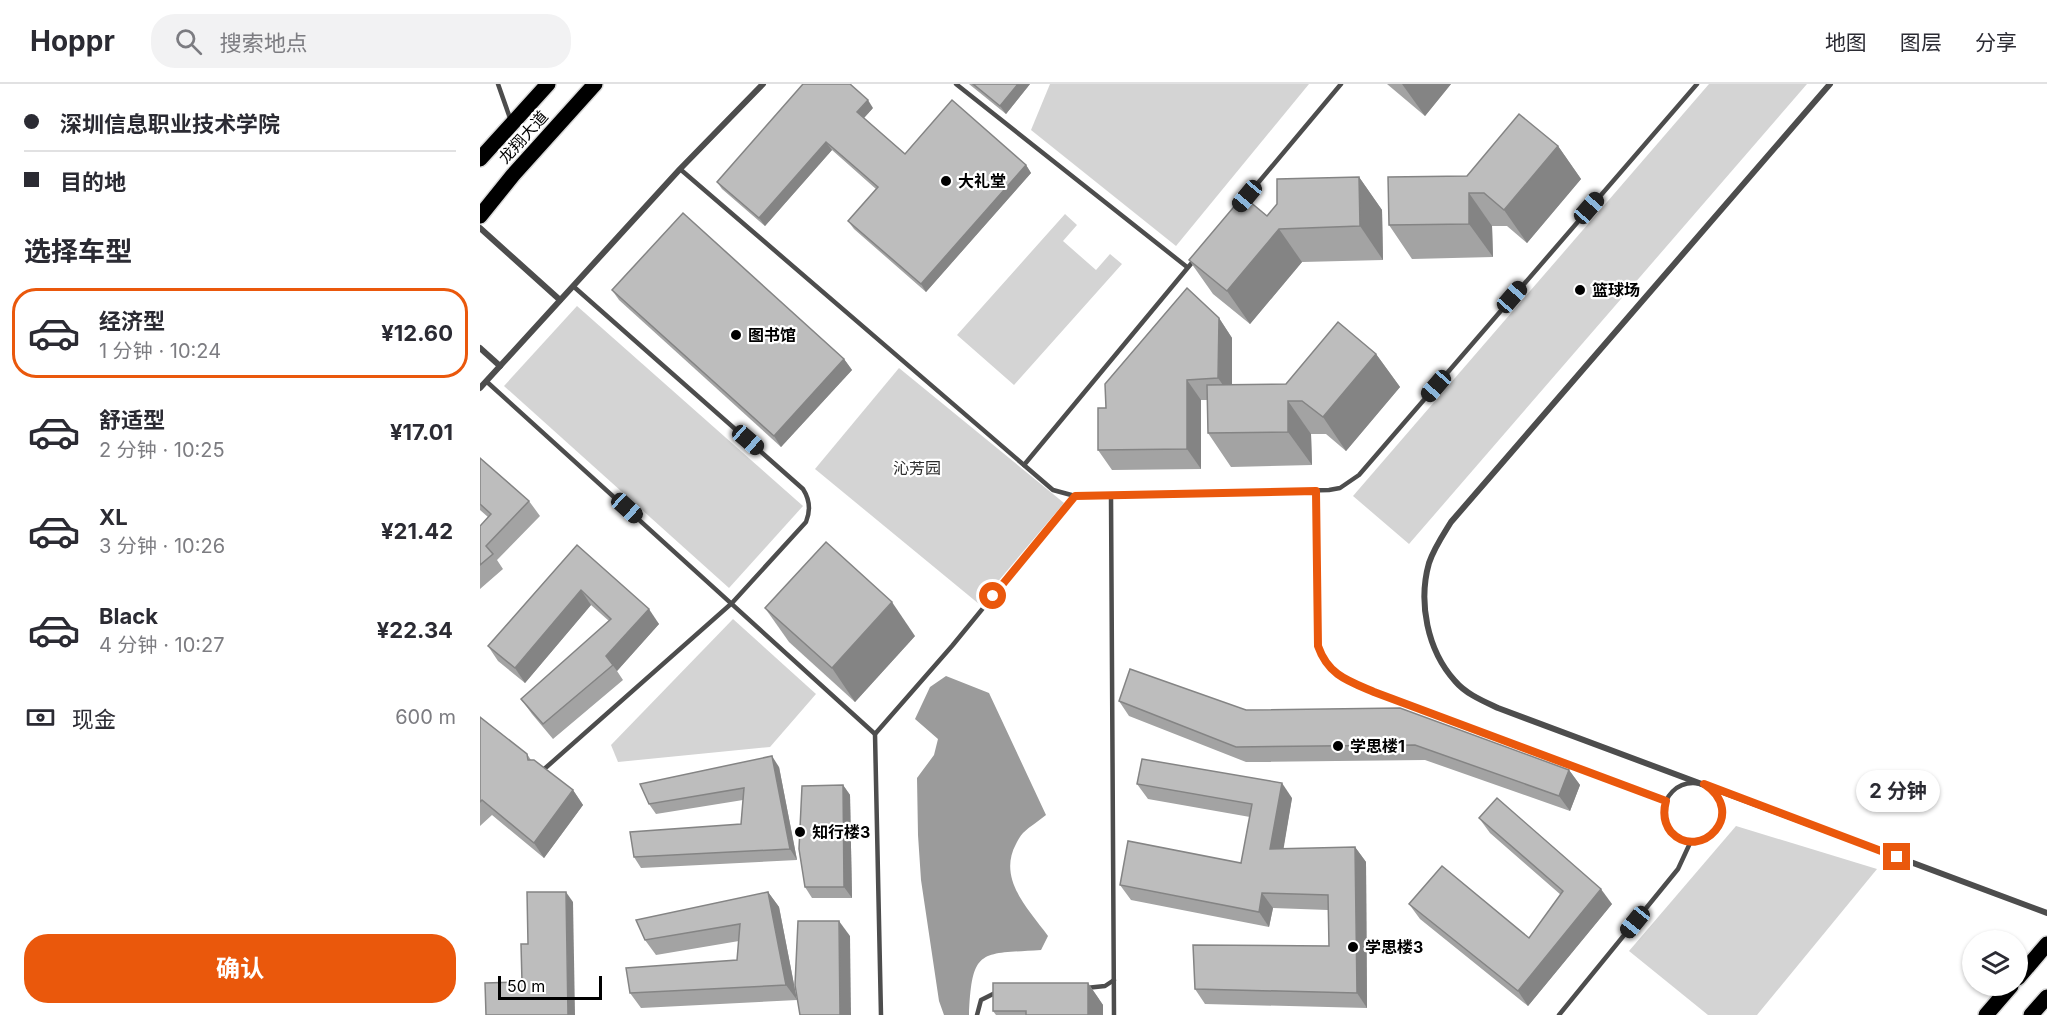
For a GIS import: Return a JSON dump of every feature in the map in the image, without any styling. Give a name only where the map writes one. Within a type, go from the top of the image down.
[{"type":"main road","name":"龙翔大道","points":[[480,159],[548,84]]},
{"type":"main road","name":"龙翔大道","points":[[480,216],[513,175],[595,84]]},
{"type":"main road","points":[[2028,966],[2047,944]]},
{"type":"main road","points":[[1986,1015],[2002,996]]},
{"type":"main road","points":[[2031,1015],[2047,997]]},
{"type":"street","points":[[480,388],[680,169],[763,84]]},
{"type":"street","points":[[1830,84],[1451,522],[1434,552],[1426,582],[1428,627],[1443,666],[1456,682],[1474,697],[1498,708],[2047,913]]},
{"type":"street","points":[[480,228],[560,300]]},
{"type":"street","points":[[480,348],[500,366]]},
{"type":"lane","points":[[498,84],[512,124]]},
{"type":"lane","points":[[956,84],[1187,267]]},
{"type":"lane","points":[[680,169],[1053,489],[1075,496],[1316,491],[1340,488],[1359,475],[1697,84]]},
{"type":"lane","points":[[1240,205],[1338,86]]},
{"type":"lane","points":[[1024,465],[1202,249]]},
{"type":"lane","points":[[541,772],[732,603],[806,522],[809,514],[808,496],[797,483],[573,286]]},
{"type":"lane","points":[[486,381],[875,734]]},
{"type":"lane","points":[[1316,491],[1318,646],[1330,668],[1350,682],[1374,692],[1666,801]]},
{"type":"lane","points":[[1111,495],[1114,1015]]},
{"type":"lane","points":[[881,1015],[875,734],[952,646],[1075,496]]},
{"type":"lane","points":[[1686,783],[1704,784],[1719,796],[1723,814],[1716,831],[1700,841],[1682,839],[1668,827],[1664,819],[1666,801],[1677,787],[1686,783]]},
{"type":"lane","points":[[1567,1015],[1560,1013],[1678,869],[1691,841]]},
{"type":"lane","points":[[1081,988],[1105,986],[1114,980]]},
{"type":"lane","points":[[977,1015],[981,1000],[999,991]]},
{"type":"green space","points":[[1050,84],[1309,84],[1176,246],[1031,130]]},
{"type":"green space","name":"篮球场","points":[[1709,84],[1807,84],[1409,544],[1353,496]]},
{"type":"green space","points":[[1065,214],[1077,225],[1063,241],[1096,270],[1110,254],[1122,264],[1014,385],[957,335]]},
{"type":"green space","points":[[577,306],[803,506],[729,588],[504,386]]},
{"type":"green space","name":"沁芳园","points":[[899,368],[1064,503],[979,604],[815,469]]},
{"type":"green space","points":[[733,619],[816,694],[770,747],[618,762],[611,745]]},
{"type":"green space","points":[[1736,826],[1877,869],[1757,1015],[1708,1015],[1629,951]]},
{"type":"shaded area","points":[[946,676],[989,693],[1046,815],[1020,837],[1011,857],[1010,869],[1018,893],[1048,936],[1041,950],[1004,952],[983,959],[977,966],[973,977],[969,1015],[944,1015],[939,1001],[921,880],[917,778],[934,755],[938,739],[915,719],[930,687]]},
{"type":"building","name":"大礼堂","points":[[803,84],[850,84],[868,100],[857,112],[905,154],[952,100],[1026,165],[921,284],[848,221],[878,187],[826,142],[759,218],[717,182]]},
{"type":"building","points":[[973,84],[1018,84],[1000,106]]},
{"type":"building","points":[[1519,114],[1558,146],[1504,210],[1484,193],[1469,193],[1469,224],[1389,225],[1388,177],[1467,176]]},
{"type":"building","points":[[1359,177],[1360,226],[1279,229],[1227,291],[1189,260],[1243,196],[1267,216],[1277,204],[1277,179]]},
{"type":"building","name":"图书馆","points":[[683,213],[844,359],[774,436],[612,290]]},
{"type":"building","points":[[1187,288],[1219,318],[1218,378],[1187,380],[1187,449],[1098,450],[1098,408],[1106,408],[1105,384]]},
{"type":"building","points":[[1338,322],[1376,354],[1323,417],[1302,401],[1288,401],[1288,432],[1208,433],[1207,385],[1286,384]]},
{"type":"building","points":[[480,458],[529,501],[486,546],[493,554],[480,565],[480,526],[491,514],[480,504]]},
{"type":"building","points":[[826,542],[892,602],[832,668],[765,608]]},
{"type":"building","points":[[577,545],[649,609],[606,656],[613,665],[543,724],[521,699],[611,619],[581,590],[515,668],[488,646]]},
{"type":"building","name":"学思楼1","points":[[1130,669],[1246,710],[1400,708],[1569,770],[1559,796],[1415,745],[1236,747],[1119,701]]},
{"type":"building","points":[[480,717],[527,754],[528,760],[534,760],[573,790],[534,843],[482,800],[480,802]]},
{"type":"building","points":[[772,756],[790,849],[634,857],[630,832],[741,824],[744,788],[649,804],[640,784]]},
{"type":"building","points":[[1142,759],[1282,783],[1270,849],[1355,847],[1357,993],[1195,989],[1193,945],[1329,946],[1328,895],[1262,893],[1259,912],[1120,885],[1128,841],[1241,863],[1252,804],[1137,784]]},
{"type":"building","points":[[843,785],[844,887],[805,887],[799,849],[802,786]]},
{"type":"building","points":[[1497,798],[1601,889],[1518,991],[1409,904],[1442,866],[1529,938],[1563,891],[1479,818]]},
{"type":"building","points":[[527,892],[566,892],[568,1015],[486,1015],[485,983],[522,982],[521,944],[528,944]]},
{"type":"building","points":[[768,892],[786,985],[630,993],[626,968],[737,960],[740,924],[645,940],[636,920]]},
{"type":"building","points":[[798,921],[839,921],[840,1015],[800,1015],[795,985]]},
{"type":"building","points":[[993,983],[1088,983],[1088,1015],[1026,1015],[1026,1011],[993,1011]]},
{"type":"place","name":"大礼堂","points":[[946,181]]},
{"type":"place","name":"篮球场","points":[[1580,290]]},
{"type":"place","name":"图书馆","points":[[736,335]]},
{"type":"place","name":"学思楼1","points":[[1338,746]]},
{"type":"place","name":"知行楼3","points":[[800,832]]},
{"type":"place","name":"学思楼3","points":[[1353,947]]},
{"type":"route","points":[[993,596],[1075,496],[1316,491],[1318,646],[1323,658],[1339,676],[1374,692],[1666,801],[1664,819],[1674,834],[1682,839],[1700,841],[1716,831],[1720,823],[1723,814],[1719,796],[1704,784],[1897,857]]}]
